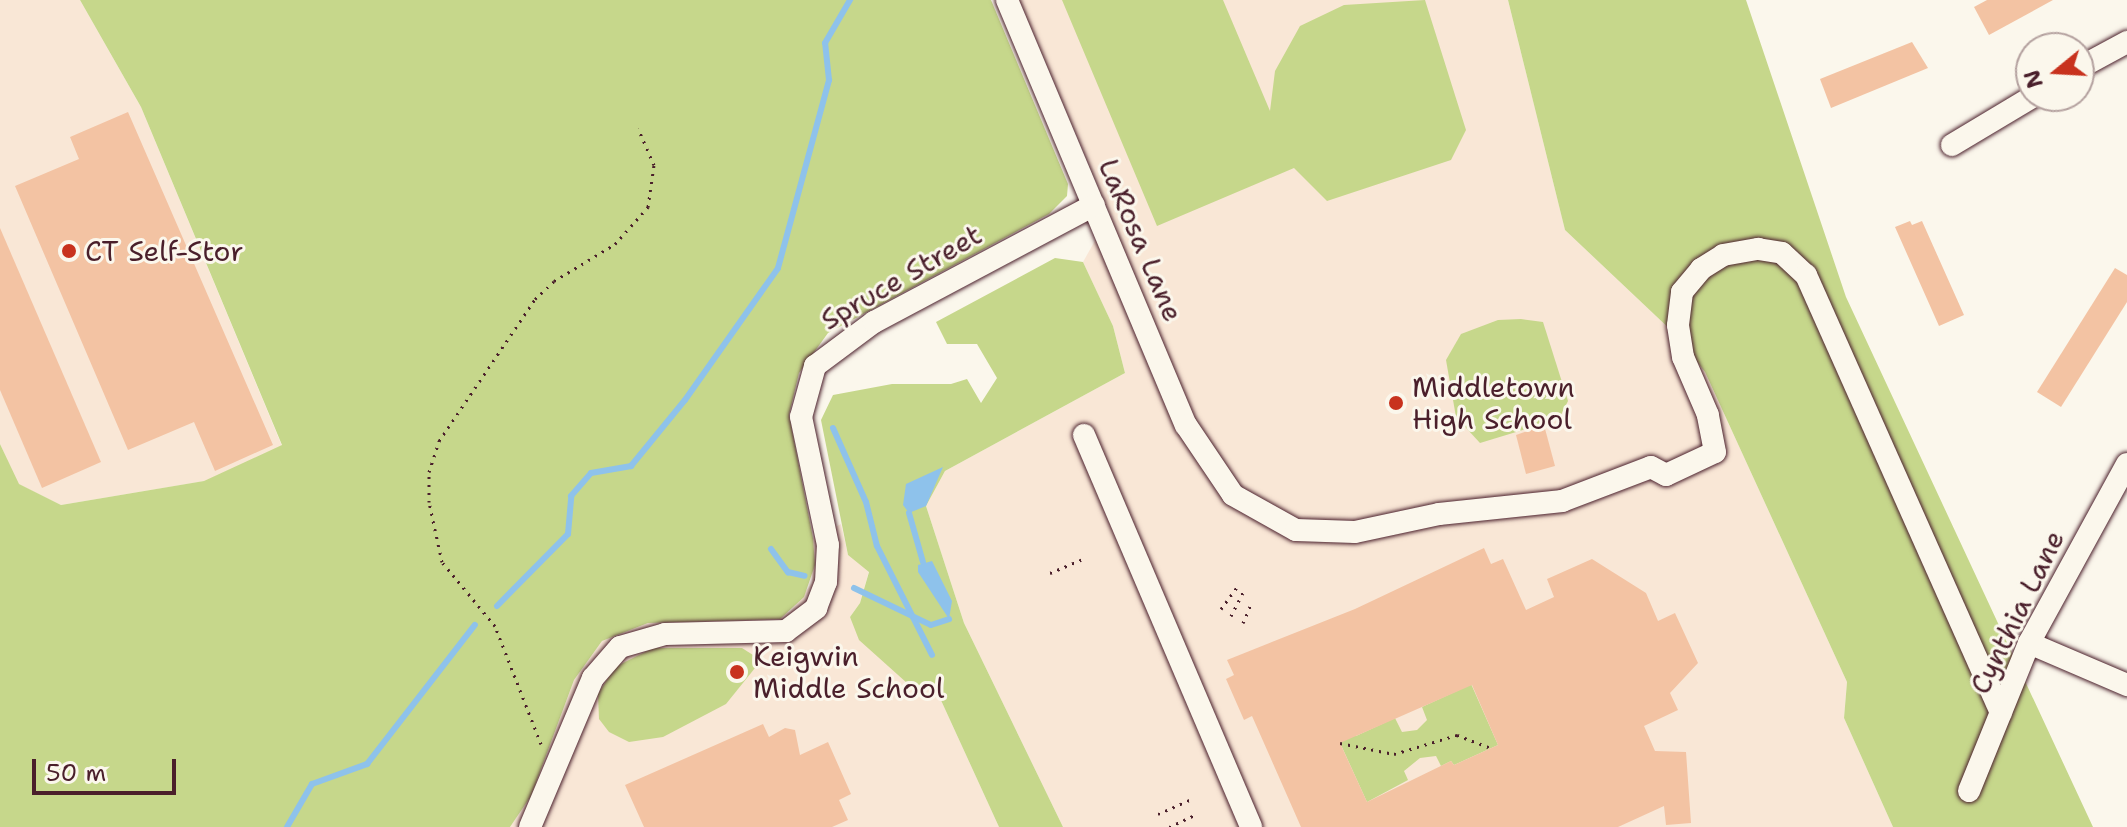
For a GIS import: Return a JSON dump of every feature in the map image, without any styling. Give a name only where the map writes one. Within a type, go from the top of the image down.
[{"type":"street","name":"LaRosa Lane","points":[[1007,0],[1186,425],[1233,495],[1296,530],[1355,532],[1439,514],[1562,501],[1651,467],[1666,475],[1715,452],[1708,415],[1683,357],[1678,325],[1682,292],[1701,269],[1723,255],[1758,249],[1782,253],[1806,275],[2001,712]]},
{"type":"street","points":[[2095,59],[2127,42]]},
{"type":"street","points":[[1952,145],[2015,107]]},
{"type":"street","name":"Spruce Street","points":[[530,827],[593,678],[620,647],[665,634],[786,631],[816,608],[826,582],[828,545],[801,417],[815,366],[874,322],[1094,205]]},
{"type":"street","points":[[1084,435],[1251,827]]},
{"type":"street","name":"Cynthia Lane","points":[[1969,791],[2029,643],[2127,464]]},
{"type":"street","points":[[2029,643],[2127,685]]},
{"type":"path","points":[[544,752],[495,626],[442,562],[429,502],[429,472],[439,441],[535,299],[554,281],[615,244],[648,207],[654,165],[638,128]]},
{"type":"path","points":[[1050,573],[1081,560]]},
{"type":"path","points":[[1221,609],[1238,586]]},
{"type":"path","points":[[1231,616],[1244,591]]},
{"type":"path","points":[[1243,623],[1251,604]]},
{"type":"path","points":[[1340,743],[1394,754],[1457,735],[1491,748]]},
{"type":"path","points":[[1158,814],[1191,799]]},
{"type":"path","points":[[1169,827],[1197,814]]},
{"type":"shaded area","points":[[0,0],[80,0],[141,107],[282,446],[205,481],[61,505],[18,484],[0,444]]},
{"type":"shaded area","name":"Middletown High School","points":[[1019,0],[1508,0],[1565,230],[1674,333],[1705,372],[1847,682],[1844,718],[1893,827],[1063,827],[964,623],[926,506],[945,471],[1125,373],[1113,326],[1083,262],[1110,214]]},
{"type":"shaded area","name":"Keigwin Middle School","points":[[841,524],[848,555],[869,571],[860,603],[850,617],[934,685],[999,827],[510,827],[531,796],[574,680],[602,641],[648,623],[790,612],[812,583],[813,538]]},
{"type":"green space","points":[[80,0],[991,0],[1068,184],[1067,196],[1049,214],[828,333],[799,373],[789,415],[813,538],[815,565],[804,597],[780,619],[648,623],[602,641],[574,680],[531,796],[510,827],[0,827],[0,444],[19,484],[61,505],[204,481],[282,445],[141,107]]},
{"type":"green space","points":[[1062,0],[1223,0],[1270,111],[1275,71],[1300,26],[1344,5],[1425,0],[1466,130],[1451,160],[1327,201],[1294,168],[1157,226]]},
{"type":"green space","points":[[1508,0],[1746,0],[1846,297],[2093,827],[1893,827],[1844,718],[1847,682],[1705,372],[1674,333],[1565,230]]},
{"type":"green space","points":[[1055,258],[1083,262],[1113,326],[1125,373],[945,471],[926,506],[964,623],[1063,827],[999,827],[934,685],[917,692],[859,640],[850,617],[860,603],[869,572],[848,555],[821,420],[833,395],[892,384],[951,384],[967,379],[981,403],[997,378],[977,344],[947,344],[936,322]]},
{"type":"green space","points":[[1498,320],[1543,322],[1568,401],[1559,419],[1480,443],[1456,417],[1446,360],[1461,334]]},
{"type":"green space","points":[[653,648],[742,648],[753,655],[755,668],[726,704],[663,737],[629,742],[609,732],[599,719],[598,694],[615,667]]},
{"type":"green space","points":[[1468,677],[1498,745],[1454,765],[1451,761],[1441,766],[1436,756],[1420,758],[1404,771],[1408,780],[1367,802],[1336,734],[1356,736],[1395,718],[1402,732],[1417,730],[1427,720],[1422,707],[1459,690]]},
{"type":"water","points":[[943,467],[926,506],[909,513],[903,505],[906,484]]},
{"type":"water","points":[[932,561],[952,601],[949,619],[918,572],[918,565]]},
{"type":"building","points":[[1987,0],[2053,0],[1989,35],[1974,7]]},
{"type":"building","points":[[1912,42],[1928,68],[1831,108],[1820,79]]},
{"type":"building","points":[[128,112],[273,445],[215,471],[194,422],[128,450],[15,186],[79,159],[70,137]]},
{"type":"building","points":[[1910,221],[1912,225],[1922,221],[1964,315],[1939,326],[1895,227]]},
{"type":"building","points":[[0,228],[101,462],[42,488],[0,390]]},
{"type":"building","points":[[2115,268],[2127,275],[2127,302],[2061,407],[2037,392]]},
{"type":"building","points":[[1544,425],[1555,466],[1526,474],[1516,435]]},
{"type":"building","points":[[1484,548],[1491,564],[1503,559],[1526,610],[1554,597],[1547,579],[1592,559],[1646,593],[1658,621],[1675,613],[1698,663],[1670,693],[1678,710],[1644,726],[1655,751],[1686,752],[1691,823],[1666,825],[1664,806],[1618,827],[1301,827],[1252,716],[1244,720],[1226,679],[1234,675],[1227,660],[1355,609]],"holes":[[[1472,685],[1498,745],[1454,765],[1451,761],[1367,802],[1340,743]]]},
{"type":"building","points":[[763,724],[769,737],[785,728],[795,730],[800,755],[828,742],[851,794],[839,800],[848,820],[832,827],[644,827],[625,785]]},
{"type":"waterway","points":[[497,606],[568,534],[571,496],[591,473],[631,466],[685,400],[778,268],[829,80],[825,43],[850,0]]},
{"type":"waterway","points":[[833,428],[866,502],[877,546],[932,655]]},
{"type":"waterway","points":[[909,513],[923,562]]},
{"type":"waterway","points":[[771,549],[788,572],[805,576]]},
{"type":"waterway","points":[[854,588],[931,625],[949,619]]},
{"type":"waterway","points":[[287,827],[312,784],[367,764],[475,625]]},
{"type":"place","name":"CT Self-Stor","points":[[69,251]]},
{"type":"place","name":"Middletown High School","points":[[1396,403]]},
{"type":"place","name":"Keigwin Middle School","points":[[737,672]]}]
